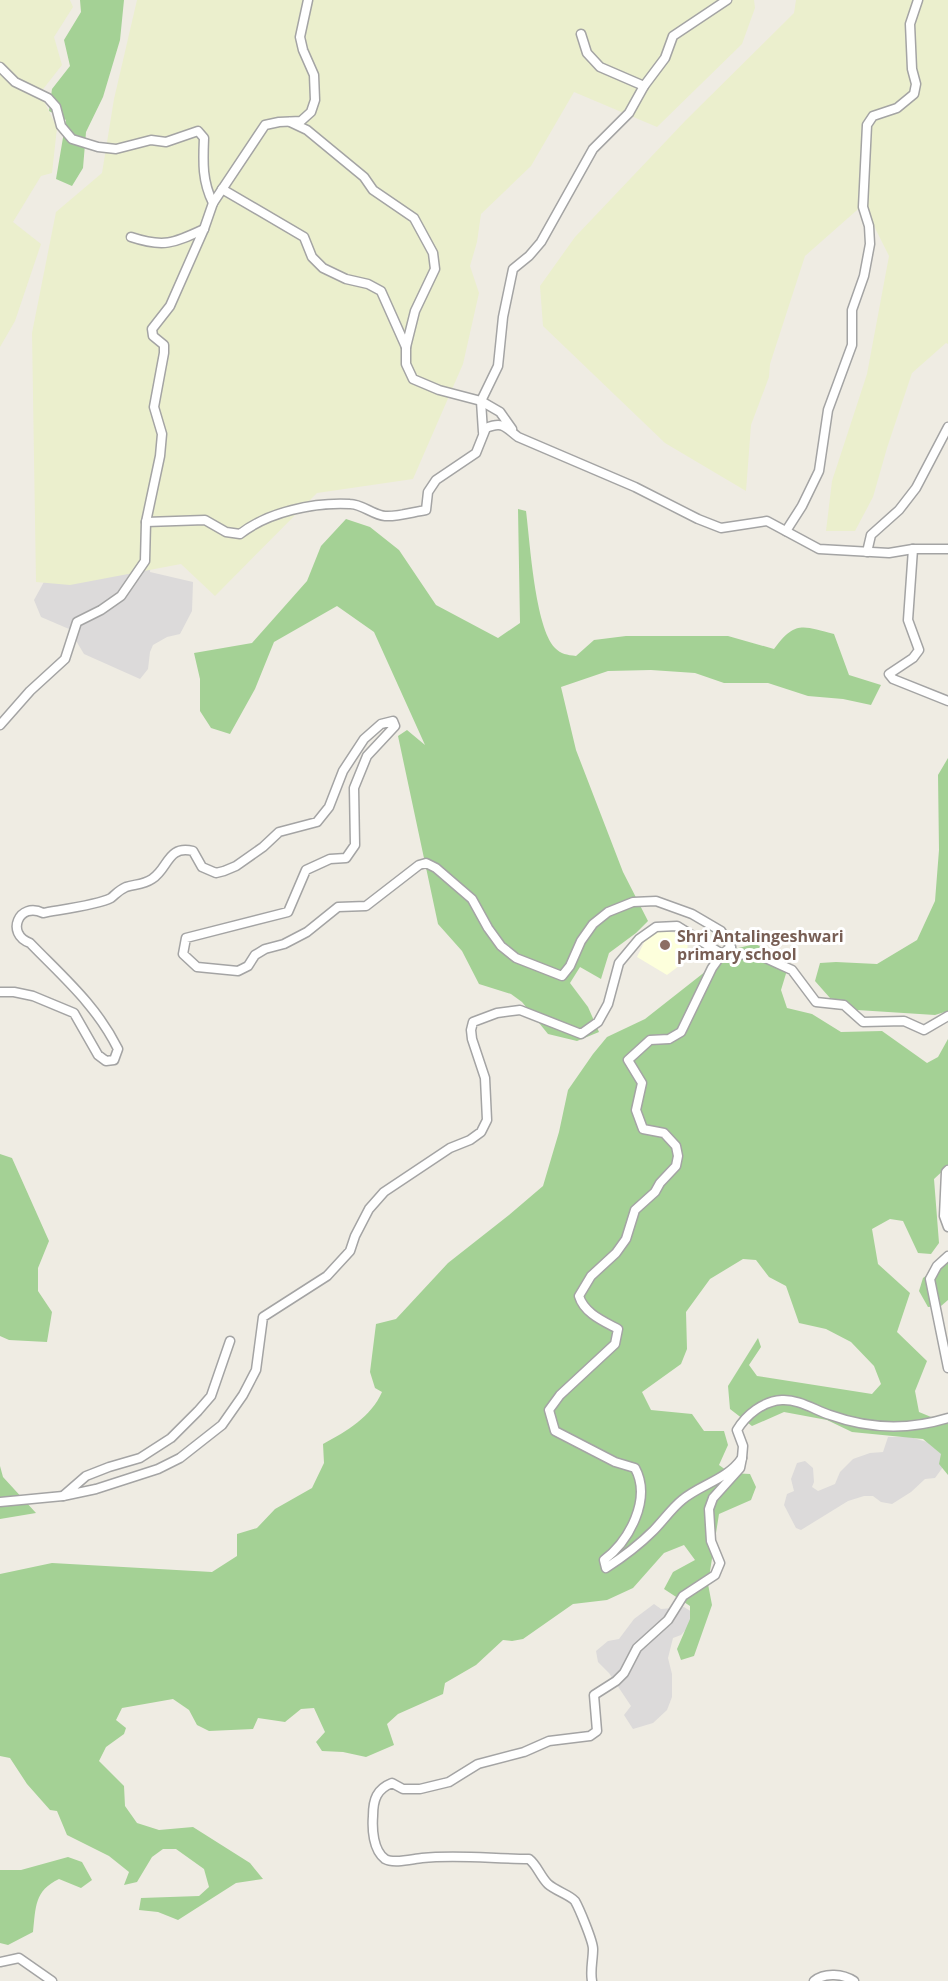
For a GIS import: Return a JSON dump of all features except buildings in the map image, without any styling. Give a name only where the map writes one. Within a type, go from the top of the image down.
[{"type":"street","points":[[0,725],[30,691],[65,659],[77,622],[101,610],[121,596],[145,561],[146,522],[162,434],[154,407],[164,345],[153,336],[152,329],[170,306],[213,203],[265,125],[305,118],[311,112],[315,100],[314,75],[300,37],[308,0]]},
{"type":"street","points":[[483,433],[481,401],[498,366],[503,317],[513,269],[541,242],[593,149],[629,113],[644,86],[665,58],[673,36],[727,0]]},
{"type":"street","points":[[786,531],[802,506],[819,471],[828,410],[852,345],[852,310],[864,276],[870,244],[869,226],[863,207],[867,125],[873,116],[897,108],[914,94],[916,84],[912,69],[910,24],[918,0]]},
{"type":"street","points":[[581,34],[587,53],[600,67],[644,86]]},
{"type":"street","points":[[0,67],[15,82],[48,98],[56,107],[61,126],[72,139],[98,147],[116,149],[152,141],[166,142],[198,131],[204,138],[203,173],[206,189],[213,203]]},
{"type":"street","points":[[290,122],[307,130],[364,177],[373,190],[414,218],[433,253],[435,269],[415,311],[406,347],[406,364],[413,379],[439,390],[481,401],[500,412],[518,437]]},
{"type":"street","points":[[222,189],[304,237],[312,256],[323,268],[381,291],[406,347]]},
{"type":"street","points":[[131,237],[152,244],[166,244],[204,229]]},
{"type":"street","points":[[146,522],[205,520],[226,532],[240,534],[252,525],[284,512],[315,506],[352,504],[384,516],[426,510],[428,492],[436,480],[476,453],[486,428],[502,425],[518,437],[635,487],[721,528],[766,521],[819,549],[889,553],[913,549],[948,549]]},
{"type":"street","points":[[867,552],[871,535],[899,510],[916,488],[948,427]]},
{"type":"street","points":[[913,549],[908,620],[919,650],[914,658],[889,674],[893,679],[948,701]]},
{"type":"street","points":[[0,992],[33,996],[74,1013],[98,1055],[106,1061],[114,1060],[118,1049],[107,1026],[92,1005],[30,943],[21,938],[17,928],[19,918],[27,911],[38,910],[43,913],[75,907],[110,898],[117,891],[128,886],[143,885],[156,876],[175,851],[183,849],[193,851],[202,867],[216,873],[236,866],[263,847],[279,832],[317,822],[329,807],[342,771],[364,739],[381,724],[393,721],[395,726],[367,756],[354,788],[355,845],[346,858],[330,859],[306,870],[288,912],[186,938],[183,954],[196,968],[238,971],[248,966],[255,955],[265,949],[284,944],[307,932],[338,907],[366,906],[419,865],[426,863],[436,868],[472,899],[501,946],[516,958],[562,976],[593,924],[608,912],[633,902],[656,901],[692,914],[721,931],[731,947],[722,954],[712,968],[681,1032],[669,1038],[650,1040],[628,1060],[642,1083],[636,1110],[643,1130],[664,1133],[676,1146],[678,1156],[676,1166],[655,1192],[635,1210],[626,1239],[616,1253],[591,1276],[579,1296],[582,1306],[618,1329],[615,1344],[560,1395],[549,1410],[555,1431],[615,1462],[635,1468],[639,1476],[640,1504],[634,1522],[612,1554],[604,1560],[606,1568],[651,1533],[681,1501],[699,1488],[720,1479],[742,1458]]},
{"type":"street","points":[[0,1502],[63,1496],[116,1483],[159,1469],[180,1458],[222,1425],[243,1395],[256,1370],[263,1317],[327,1276],[350,1251],[369,1209],[384,1192],[450,1148],[470,1140],[481,1132],[487,1120],[485,1078],[472,1039],[473,1022],[496,1013],[520,1010],[581,1034],[598,1022],[609,1004],[619,963],[639,939],[656,927],[677,926],[722,954],[759,955],[792,970],[816,1002],[844,1005],[863,1022],[904,1022],[924,1030],[948,1016]]},
{"type":"street","points":[[948,1170],[946,1172],[944,1216],[948,1227]]},
{"type":"street","points":[[948,1256],[937,1266],[930,1279],[948,1368]]},
{"type":"street","points":[[63,1496],[86,1476],[140,1458],[171,1438],[211,1396],[230,1341]]},
{"type":"street","points":[[592,1981],[591,1937],[574,1900],[555,1891],[540,1876],[529,1858],[443,1856],[392,1861],[384,1858],[374,1841],[375,1797],[381,1787],[392,1783],[403,1789],[420,1789],[449,1782],[478,1764],[524,1752],[549,1741],[590,1736],[597,1731],[594,1695],[624,1673],[636,1648],[668,1620],[683,1596],[715,1575],[720,1563],[711,1541],[710,1509],[713,1497],[741,1468],[743,1446],[737,1430],[754,1411],[781,1400],[800,1403],[839,1418],[882,1426],[901,1428],[927,1425],[948,1418]]},
{"type":"street","points":[[0,1962],[19,1958],[52,1981]]},
{"type":"street","points":[[814,1981],[843,1975],[854,1981]]},
{"type":"shaded area","points":[[0,0],[70,0],[73,7],[54,37],[62,65],[40,93],[57,128],[52,173],[41,176],[13,222],[41,244],[15,321],[0,347]]},
{"type":"shaded area","points":[[137,0],[754,0],[755,8],[742,44],[657,127],[574,92],[531,166],[481,214],[477,242],[470,266],[479,293],[463,364],[413,479],[317,493],[215,596],[181,564],[70,585],[36,582],[32,333],[56,212],[102,173],[114,99]]},
{"type":"shaded area","points":[[796,0],[948,0],[948,344],[946,343],[912,373],[873,497],[855,531],[826,531],[832,481],[867,374],[889,256],[864,206],[865,203],[805,256],[770,364],[769,377],[751,425],[746,491],[665,443],[543,326],[540,286],[575,237],[686,120],[794,13]]},
{"type":"shaded area","points":[[152,547],[150,572],[193,582],[192,611],[180,634],[167,637],[153,645],[148,669],[140,679],[84,654],[69,629],[41,617],[34,600],[45,580]]},
{"type":"shaded area","name":"Shri Antalingeshwari primary school","points":[[650,930],[688,934],[687,960],[667,975],[637,957]]},
{"type":"shaded area","points":[[888,1437],[910,1437],[927,1442],[945,1457],[943,1467],[935,1478],[925,1479],[911,1492],[892,1504],[881,1502],[873,1496],[864,1496],[848,1501],[801,1530],[796,1528],[784,1505],[787,1494],[794,1491],[791,1479],[797,1463],[805,1461],[813,1468],[812,1487],[818,1491],[835,1484],[840,1472],[853,1459],[870,1453],[883,1452]]},
{"type":"shaded area","points":[[654,1604],[661,1609],[684,1607],[692,1612],[690,1625],[681,1635],[673,1638],[668,1658],[672,1674],[672,1697],[667,1710],[653,1723],[633,1729],[624,1715],[631,1706],[609,1673],[598,1662],[596,1651],[608,1641],[619,1639],[634,1619]]},
{"type":"green space","points":[[80,0],[124,0],[120,40],[103,97],[86,132],[83,168],[72,186],[56,179],[66,120],[49,111],[52,89],[70,66],[64,40],[81,12]]},
{"type":"green space","points":[[518,509],[526,511],[534,583],[543,622],[548,637],[555,648],[562,653],[576,656],[594,640],[626,636],[728,636],[774,649],[794,629],[807,628],[834,634],[849,675],[881,685],[871,705],[843,699],[808,696],[768,683],[724,683],[695,673],[651,670],[608,671],[561,687],[576,750],[623,872],[648,921],[609,953],[601,979],[580,967],[570,983],[588,1007],[599,1032],[577,1041],[548,1034],[522,1002],[511,994],[479,984],[462,951],[438,924],[398,736],[407,730],[425,745],[374,632],[337,606],[274,642],[255,689],[230,734],[211,728],[200,711],[200,679],[194,653],[252,643],[307,581],[321,546],[346,519],[370,527],[399,550],[436,605],[498,638],[520,623]]},
{"type":"green space","points":[[948,758],[948,1011],[935,1015],[857,1010],[830,998],[815,981],[820,963],[877,964],[917,940],[935,901],[939,850],[938,775]]},
{"type":"green space","points":[[755,944],[782,955],[788,967],[781,990],[787,1008],[812,1014],[841,1032],[882,1031],[927,1063],[938,1057],[948,1039],[948,1166],[934,1179],[939,1243],[931,1254],[918,1253],[903,1221],[890,1219],[872,1229],[878,1264],[910,1293],[897,1332],[927,1361],[915,1391],[919,1412],[948,1424],[948,1475],[939,1464],[941,1454],[923,1439],[852,1432],[827,1420],[784,1412],[752,1426],[730,1409],[728,1386],[758,1338],[761,1347],[749,1365],[757,1376],[872,1394],[881,1384],[874,1366],[851,1342],[826,1329],[799,1323],[786,1286],[769,1277],[756,1260],[743,1259],[710,1279],[686,1312],[687,1349],[681,1364],[642,1392],[651,1410],[692,1414],[704,1431],[724,1431],[728,1445],[719,1465],[730,1473],[750,1474],[756,1487],[751,1500],[719,1514],[708,1584],[712,1605],[694,1656],[681,1660],[677,1649],[690,1619],[690,1606],[664,1589],[673,1572],[695,1560],[684,1545],[664,1553],[633,1588],[607,1600],[573,1604],[523,1639],[503,1640],[476,1665],[445,1683],[443,1694],[398,1714],[387,1724],[394,1745],[366,1757],[343,1752],[322,1751],[316,1742],[325,1732],[314,1708],[301,1709],[285,1722],[258,1718],[253,1729],[209,1731],[197,1725],[189,1710],[173,1699],[122,1708],[116,1720],[126,1728],[124,1734],[106,1747],[99,1761],[124,1786],[125,1806],[137,1823],[159,1830],[193,1827],[250,1863],[263,1879],[236,1883],[178,1920],[158,1912],[139,1910],[141,1898],[199,1896],[209,1887],[204,1869],[176,1849],[163,1849],[152,1857],[137,1882],[124,1885],[129,1872],[109,1856],[67,1835],[57,1811],[50,1810],[27,1784],[10,1758],[0,1756],[0,1574],[52,1563],[212,1572],[237,1556],[237,1534],[257,1528],[275,1509],[312,1488],[324,1463],[323,1444],[365,1416],[377,1401],[382,1392],[375,1388],[370,1372],[376,1324],[396,1319],[448,1263],[543,1186],[559,1132],[568,1090],[607,1037],[645,1019],[734,949]]},
{"type":"green space","points":[[0,1154],[12,1158],[49,1241],[38,1268],[38,1291],[52,1312],[47,1342],[9,1340],[0,1336]]},
{"type":"green space","points":[[948,1260],[948,1300],[941,1306],[928,1307],[919,1291],[923,1278]]},
{"type":"green space","points":[[0,1466],[3,1477],[36,1513],[0,1519]]},
{"type":"green space","points":[[68,1857],[82,1862],[92,1880],[81,1888],[59,1879],[51,1884],[41,1894],[38,1901],[33,1932],[8,1945],[0,1943],[0,1870],[21,1870]]},
{"type":"place","name":"Shri Antalingeshwari primary school","points":[[665,945]]}]
